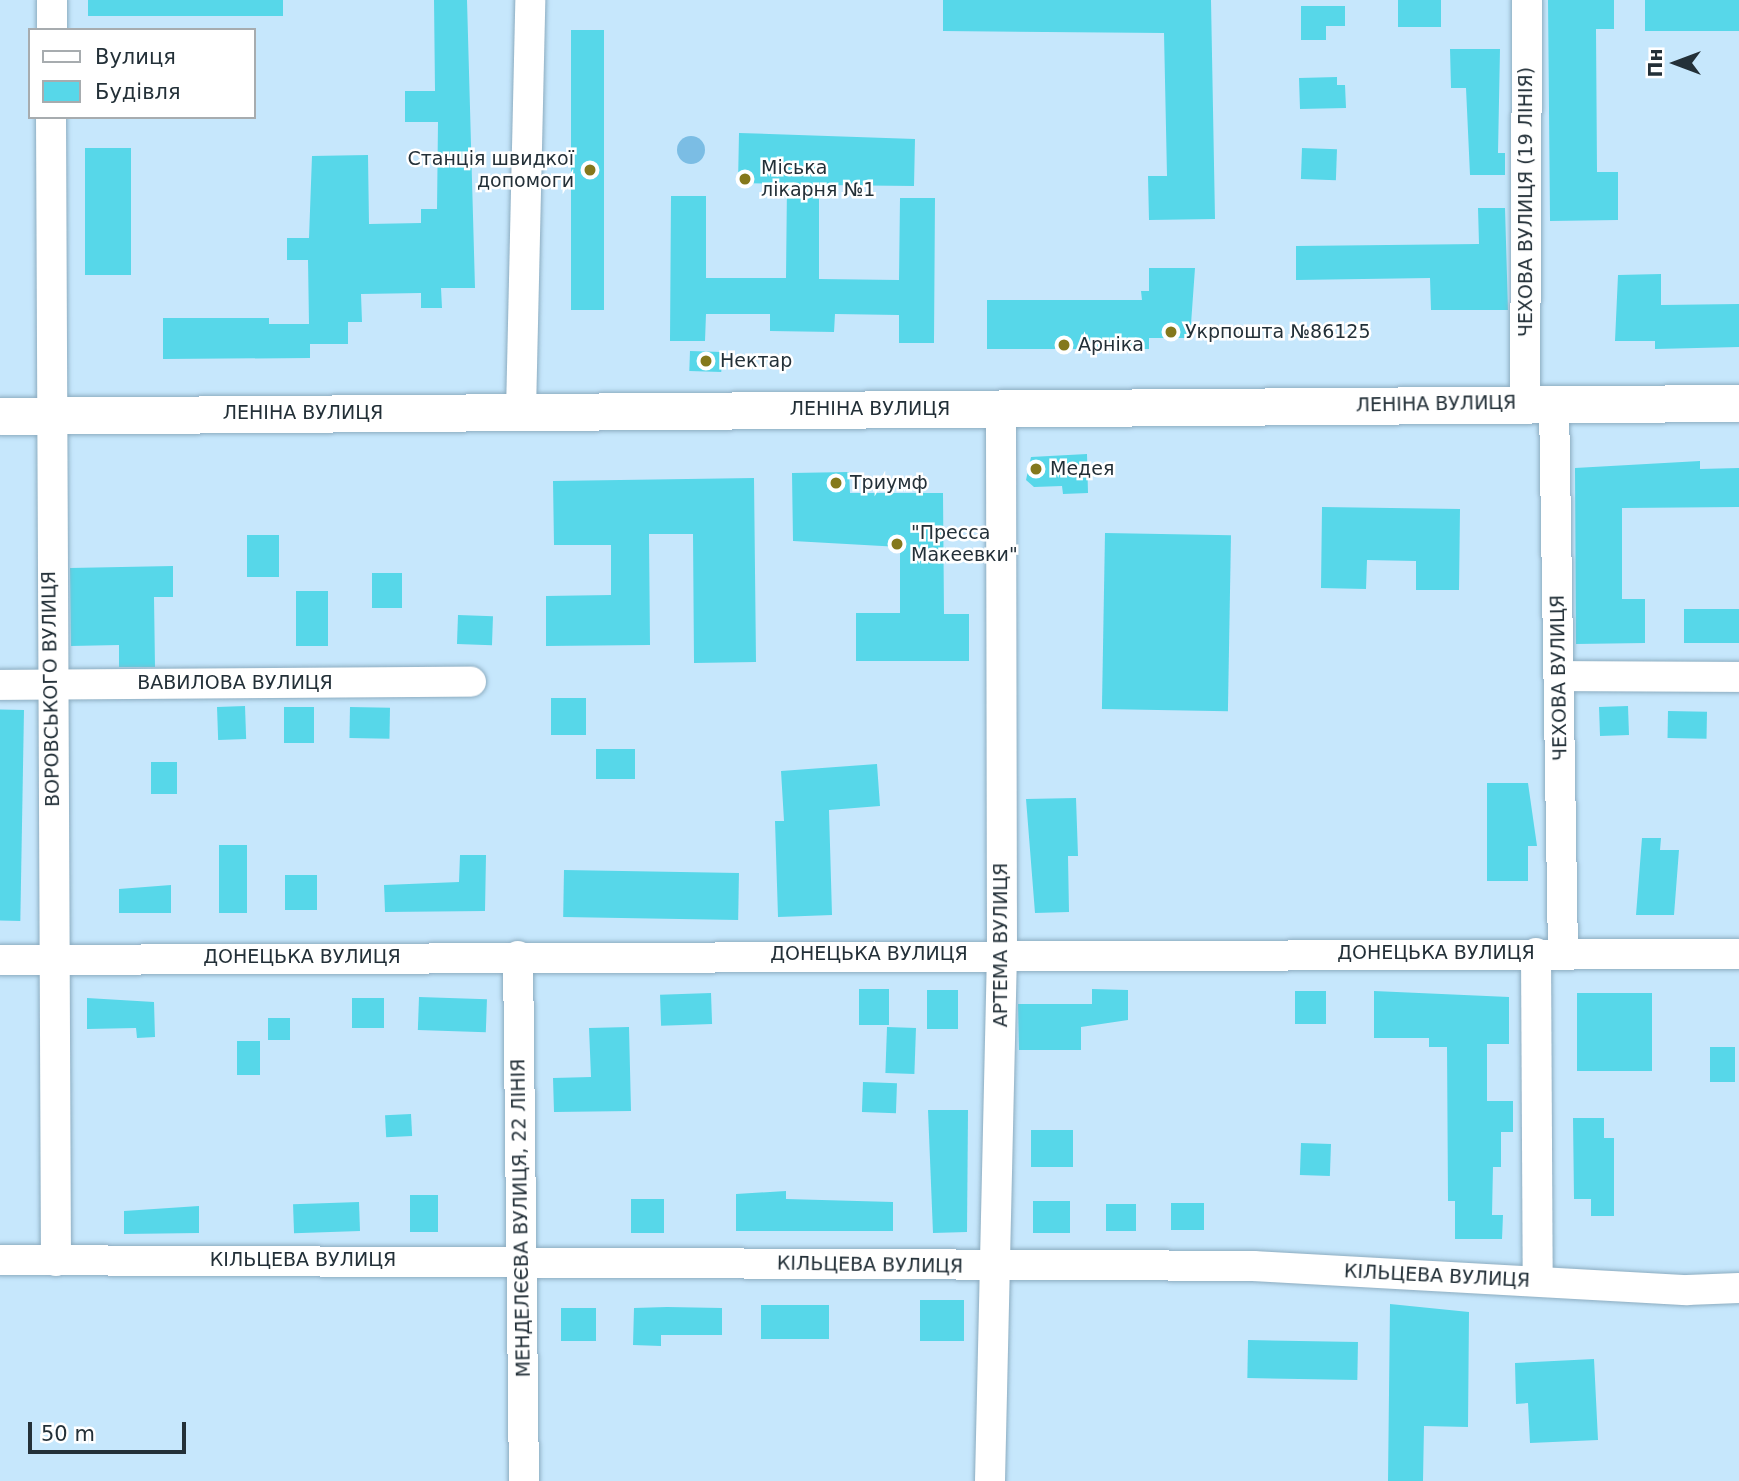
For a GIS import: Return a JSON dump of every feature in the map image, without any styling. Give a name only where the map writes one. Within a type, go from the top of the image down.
[{"type":"main road","name":"ЛЕНІНА ВУЛИЦЯ","points":[[0,416],[1739,403]]},
{"type":"street","points":[[52,0],[52,28]]},
{"type":"street","points":[[521,412],[530,0]]},
{"type":"street","name":"ЧЕХОВА ВУЛИЦЯ (19 ЛIНIЯ)","points":[[1527,0],[1540,404]]},
{"type":"street","name":"ВОРОВСЬКОГО ВУЛИЦЯ","points":[[51,119],[48,415],[56,1261]]},
{"type":"street","name":"ЧЕХОВА ВУЛИЦЯ","points":[[1538,1281],[1559,676],[1540,404]]},
{"type":"street","name":"АРТЕМА ВУЛИЦЯ","points":[[990,1481],[1002,953],[1001,408]]},
{"type":"street","points":[[1559,676],[1739,677]]},
{"type":"street","name":"ВАВИЛОВА ВУЛИЦЯ","points":[[0,685],[471,682]]},
{"type":"street","name":"ДОНЕЦЬКА ВУЛИЦЯ","points":[[0,960],[1002,953],[1739,954]]},
{"type":"street","name":"МЕНДЕЛЄЄВА ВУЛИЦЯ, 22 ЛІНІЯ","points":[[518,956],[524,1481]]},
{"type":"street","name":"КІЛЬЦЕВА ВУЛИЦЯ","points":[[0,1260],[521,1260],[996,1267],[1252,1266],[1739,1288]]},
{"type":"shaded area","points":[[691,136],[701,140],[705,150],[701,160],[691,164],[681,160],[677,150],[681,140]]},
{"type":"building","points":[[88,0],[283,0],[283,16],[88,16]]},
{"type":"building","points":[[434,0],[467,0],[475,288],[441,288],[442,308],[421,308],[421,293],[361,294],[362,322],[348,322],[348,344],[310,344],[310,358],[163,359],[163,318],[269,318],[269,324],[309,324],[308,260],[287,260],[287,238],[309,238],[312,156],[368,155],[369,224],[421,223],[421,209],[437,209],[438,122],[405,122],[405,91],[435,91]]},
{"type":"building","points":[[943,0],[1211,0],[1215,219],[1149,220],[1148,176],[1167,176],[1164,33],[943,31]]},
{"type":"building","points":[[1398,0],[1441,0],[1441,27],[1398,27]]},
{"type":"building","points":[[1548,0],[1614,0],[1614,29],[1596,29],[1597,172],[1618,172],[1618,220],[1550,221]]},
{"type":"building","points":[[1645,0],[1739,0],[1739,31],[1645,31]]},
{"type":"building","points":[[1301,6],[1345,6],[1345,26],[1326,26],[1326,40],[1301,40]]},
{"type":"building","name":"Станція швидкої допомоги","points":[[571,30],[604,30],[604,310],[571,310]]},
{"type":"building","points":[[1450,49],[1500,49],[1498,153],[1505,153],[1505,175],[1470,175],[1466,88],[1451,88]]},
{"type":"building","points":[[1337,77],[1337,85],[1345,85],[1346,108],[1300,109],[1299,78]]},
{"type":"building","points":[[739,133],[915,139],[914,186],[819,185],[819,279],[899,280],[900,198],[935,198],[934,343],[899,343],[899,315],[835,314],[834,332],[770,331],[770,314],[706,314],[705,341],[670,341],[671,196],[706,196],[706,278],[786,278],[787,184],[738,183]]},
{"type":"building","points":[[85,148],[131,148],[131,275],[85,275]]},
{"type":"building","points":[[1302,148],[1337,149],[1336,180],[1301,179]]},
{"type":"building","points":[[1478,208],[1505,208],[1508,310],[1431,310],[1430,278],[1296,280],[1296,246],[1479,244]]},
{"type":"building","points":[[1149,268],[1195,268],[1190,338],[1149,338],[1149,349],[987,349],[987,300],[1142,300],[1141,291],[1149,291]]},
{"type":"building","points":[[1661,274],[1661,305],[1739,304],[1739,347],[1655,349],[1655,341],[1615,341],[1618,275]]},
{"type":"building","name":"Нектар","points":[[690,351],[722,352],[721,372],[689,371]]},
{"type":"building","points":[[1087,454],[1088,493],[1063,494],[1062,486],[1034,487],[1026,480],[1031,457]]},
{"type":"building","points":[[1700,461],[1700,469],[1739,468],[1739,507],[1622,508],[1622,599],[1645,599],[1645,643],[1576,644],[1575,468]]},
{"type":"building","points":[[849,472],[850,493],[943,493],[944,614],[969,614],[969,661],[856,661],[856,613],[900,613],[900,547],[793,541],[792,473]]},
{"type":"building","points":[[754,478],[756,662],[694,663],[693,534],[649,534],[650,645],[546,646],[546,596],[611,595],[611,545],[554,545],[553,481]]},
{"type":"building","points":[[1322,507],[1460,509],[1459,590],[1416,590],[1416,561],[1367,560],[1366,589],[1321,588]]},
{"type":"building","points":[[1105,533],[1231,535],[1228,711],[1102,709]]},
{"type":"building","points":[[247,535],[279,535],[279,577],[247,577]]},
{"type":"building","points":[[173,566],[173,597],[154,597],[155,667],[119,667],[119,645],[71,646],[70,568]]},
{"type":"building","points":[[372,573],[402,573],[402,608],[372,608]]},
{"type":"building","points":[[296,591],[328,591],[328,646],[296,646]]},
{"type":"building","points":[[1684,609],[1739,609],[1739,643],[1684,643]]},
{"type":"building","points":[[458,615],[493,616],[492,645],[457,644]]},
{"type":"building","points":[[551,698],[586,698],[586,735],[551,735]]},
{"type":"building","points":[[245,706],[246,739],[218,740],[217,707]]},
{"type":"building","points":[[1628,706],[1629,735],[1600,736],[1599,707]]},
{"type":"building","points":[[284,707],[314,707],[314,743],[284,743]]},
{"type":"building","points":[[350,707],[390,708],[389,739],[349,738]]},
{"type":"building","points":[[0,710],[24,710],[20,921],[0,921]]},
{"type":"building","points":[[1668,711],[1707,712],[1707,739],[1668,738]]},
{"type":"building","points":[[596,749],[635,749],[635,779],[596,779]]},
{"type":"building","points":[[151,762],[177,762],[177,794],[151,794]]},
{"type":"building","points":[[877,764],[880,806],[829,810],[832,915],[778,917],[775,821],[784,821],[781,771]]},
{"type":"building","points":[[1487,783],[1528,783],[1537,846],[1528,846],[1528,881],[1487,881]]},
{"type":"building","points":[[1076,798],[1078,856],[1068,856],[1069,912],[1035,913],[1026,799]]},
{"type":"building","points":[[1642,838],[1661,838],[1660,850],[1679,850],[1674,915],[1636,915]]},
{"type":"building","points":[[219,845],[247,845],[247,913],[219,913]]},
{"type":"building","points":[[460,855],[486,855],[485,911],[385,912],[384,885],[459,882]]},
{"type":"building","points":[[564,870],[739,873],[738,920],[563,917]]},
{"type":"building","points":[[285,875],[317,875],[317,910],[285,910]]},
{"type":"building","points":[[171,885],[171,913],[119,913],[119,889]]},
{"type":"building","points":[[859,989],[889,989],[889,1025],[859,1025]]},
{"type":"building","points":[[1092,989],[1128,990],[1128,1020],[1081,1027],[1081,1050],[1019,1050],[1018,1004],[1092,1004]]},
{"type":"building","points":[[927,990],[958,990],[958,1029],[927,1029]]},
{"type":"building","points":[[1295,991],[1326,991],[1326,1024],[1295,1024]]},
{"type":"building","points":[[1374,991],[1509,997],[1509,1044],[1487,1044],[1487,1101],[1513,1101],[1513,1132],[1501,1132],[1501,1167],[1493,1167],[1492,1215],[1503,1215],[1502,1239],[1455,1239],[1455,1201],[1448,1201],[1447,1047],[1429,1047],[1429,1038],[1374,1038]]},
{"type":"building","points":[[711,993],[712,1024],[661,1026],[660,995]]},
{"type":"building","points":[[1577,993],[1652,993],[1652,1071],[1577,1071]]},
{"type":"building","points":[[419,997],[487,999],[486,1032],[418,1030]]},
{"type":"building","points":[[87,998],[154,1002],[155,1037],[137,1038],[136,1028],[87,1029]]},
{"type":"building","points":[[352,998],[384,998],[384,1028],[352,1028]]},
{"type":"building","points":[[268,1018],[290,1018],[290,1040],[268,1040]]},
{"type":"building","points":[[629,1027],[631,1111],[554,1112],[553,1078],[591,1077],[589,1028]]},
{"type":"building","points":[[887,1027],[916,1028],[914,1074],[885,1073]]},
{"type":"building","points":[[237,1041],[260,1041],[260,1075],[237,1075]]},
{"type":"building","points":[[1710,1047],[1735,1047],[1735,1082],[1710,1082]]},
{"type":"building","points":[[863,1082],[897,1083],[896,1113],[862,1112]]},
{"type":"building","points":[[928,1110],[968,1110],[967,1232],[933,1233]]},
{"type":"building","points":[[411,1114],[412,1136],[386,1137],[385,1115]]},
{"type":"building","points":[[1573,1118],[1604,1118],[1604,1138],[1614,1138],[1614,1216],[1591,1216],[1591,1199],[1574,1199]]},
{"type":"building","points":[[1031,1130],[1073,1130],[1073,1167],[1031,1167]]},
{"type":"building","points":[[1301,1143],[1331,1144],[1330,1176],[1300,1175]]},
{"type":"building","points":[[786,1191],[786,1199],[893,1202],[893,1231],[736,1231],[736,1194]]},
{"type":"building","points":[[410,1195],[438,1195],[438,1232],[410,1232]]},
{"type":"building","points":[[631,1199],[664,1199],[664,1233],[631,1233]]},
{"type":"building","points":[[1033,1201],[1070,1201],[1070,1233],[1033,1233]]},
{"type":"building","points":[[359,1202],[360,1231],[294,1233],[293,1204]]},
{"type":"building","points":[[1171,1203],[1204,1203],[1204,1230],[1171,1230]]},
{"type":"building","points":[[1106,1204],[1136,1204],[1136,1231],[1106,1231]]},
{"type":"building","points":[[199,1206],[199,1233],[124,1234],[124,1211]]},
{"type":"building","points":[[920,1300],[964,1300],[964,1341],[920,1341]]},
{"type":"building","points":[[1390,1304],[1469,1312],[1468,1427],[1424,1426],[1423,1481],[1388,1481]]},
{"type":"building","points":[[761,1305],[829,1305],[829,1339],[761,1339]]},
{"type":"building","points":[[561,1308],[596,1308],[596,1341],[561,1341]]},
{"type":"building","points":[[634,1308],[722,1308],[722,1335],[661,1335],[661,1346],[633,1345]]},
{"type":"building","points":[[1248,1340],[1358,1342],[1357,1380],[1247,1378]]},
{"type":"building","points":[[1594,1359],[1598,1440],[1530,1443],[1528,1403],[1516,1404],[1515,1363]]},
{"type":"place","name":"Станція швидкої допомоги","points":[[590,170]]},
{"type":"place","name":"Міська лікарня №1","points":[[745,179]]},
{"type":"place","name":"Укрпошта №86125","points":[[1171,332]]},
{"type":"place","name":"Арніка","points":[[1064,345]]},
{"type":"place","name":"Нектар","points":[[706,361]]},
{"type":"place","name":"Медея","points":[[1036,469]]},
{"type":"place","name":"Триумф","points":[[836,483]]},
{"type":"place","name":"\"Пресса Макеевки\"","points":[[897,544]]}]
